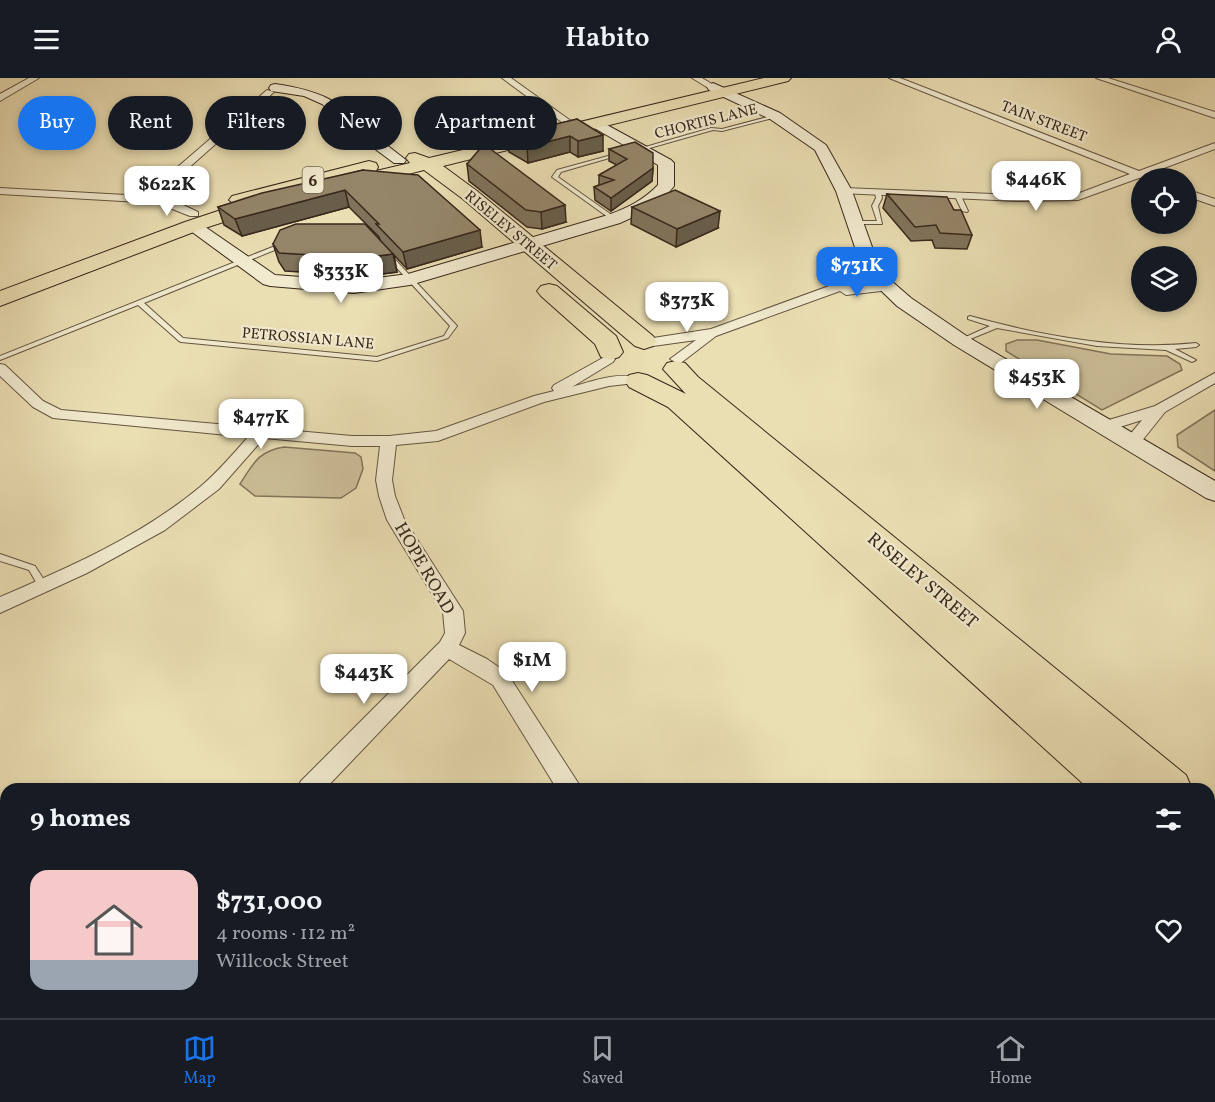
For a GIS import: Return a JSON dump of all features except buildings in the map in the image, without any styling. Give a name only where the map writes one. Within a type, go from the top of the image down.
[{"type":"highway","name":"6","points":[[0,285],[193,220],[421,168],[479,151],[596,123],[719,89],[749,78]]},
{"type":"highway","name":"6","points":[[0,298],[262,193],[421,168],[566,121],[783,78]]},
{"type":"highway","name":"RISELEY STREET","points":[[421,168],[518,248],[649,341],[666,346],[698,390],[1164,783]]},
{"type":"highway","name":"RISELEY STREET","points":[[518,248],[607,341],[613,371],[678,401],[1113,783]]},
{"type":"highway","points":[[609,356],[618,346],[630,342],[649,341]]},
{"type":"highway","points":[[634,380],[653,381],[668,376],[677,364]]},
{"type":"street","points":[[0,98],[35,78]]},
{"type":"street","points":[[147,199],[287,78]]},
{"type":"street","points":[[506,78],[566,121]]},
{"type":"street","points":[[696,78],[775,116],[821,148],[844,191],[854,223],[879,281],[961,341],[1215,492]]},
{"type":"street","name":"TAIN STREET","points":[[893,78],[1131,172]]},
{"type":"street","points":[[1100,78],[1215,115]]},
{"type":"street","name":"RISELEY STREET","points":[[272,90],[310,93],[332,102],[369,134],[368,138],[379,147],[421,168]]},
{"type":"street","points":[[0,191],[166,201],[193,220],[241,261],[270,280],[354,287],[410,279],[614,219],[644,207],[666,186],[666,163],[596,123]]},
{"type":"street","points":[[1165,168],[1215,146]]},
{"type":"street","points":[[844,191],[1062,198],[1078,197],[1131,181]]},
{"type":"street","points":[[1197,196],[1215,203]]},
{"type":"street","points":[[649,341],[714,333],[829,292],[879,281]]},
{"type":"street","points":[[829,292],[879,281]]},
{"type":"street","points":[[677,364],[714,333]]},
{"type":"street","points":[[539,399],[609,356]]},
{"type":"street","points":[[3,375],[38,404],[58,415],[352,441],[389,441],[438,435],[539,399],[609,382],[634,380]]},
{"type":"street","points":[[1104,427],[1160,409],[1215,377]]},
{"type":"street","points":[[1131,443],[1160,409]]},
{"type":"street","points":[[0,605],[43,586],[131,541],[187,506],[209,488],[260,433]]},
{"type":"street","name":"HOPE ROAD","points":[[389,441],[384,480],[387,496],[396,520],[453,611],[455,633],[447,648]]},
{"type":"street","points":[[315,783],[447,648],[480,665],[500,679],[566,783]]},
{"type":"lane","name":"CHORTIS LANE","points":[[614,219],[555,177],[559,171],[713,129],[722,130],[775,116]]},
{"type":"lane","points":[[854,223],[880,223],[875,206],[879,198],[878,193]]},
{"type":"lane","points":[[958,196],[965,211]]},
{"type":"lane","points":[[0,358],[288,242]]},
{"type":"lane","points":[[381,248],[410,279]]},
{"type":"lane","name":"PETROSSIAN LANE","points":[[139,302],[181,340],[377,359],[446,337],[454,326],[410,279]]},
{"type":"lane","points":[[970,318],[996,326],[1097,344],[1167,348],[1196,345]]},
{"type":"lane","points":[[961,341],[996,326]]},
{"type":"lane","points":[[1167,348],[1192,360]]},
{"type":"lane","points":[[0,557],[32,568],[43,586]]},
{"type":"shaded area","points":[[1017,340],[1037,340],[1111,354],[1167,356],[1180,364],[1182,370],[1102,410],[1006,351],[1006,344]]},
{"type":"shaded area","points":[[1215,410],[1215,471],[1178,447],[1177,435]]},
{"type":"shaded area","points":[[284,447],[355,453],[361,457],[363,469],[356,488],[341,498],[255,496],[240,484],[262,455]]}]
